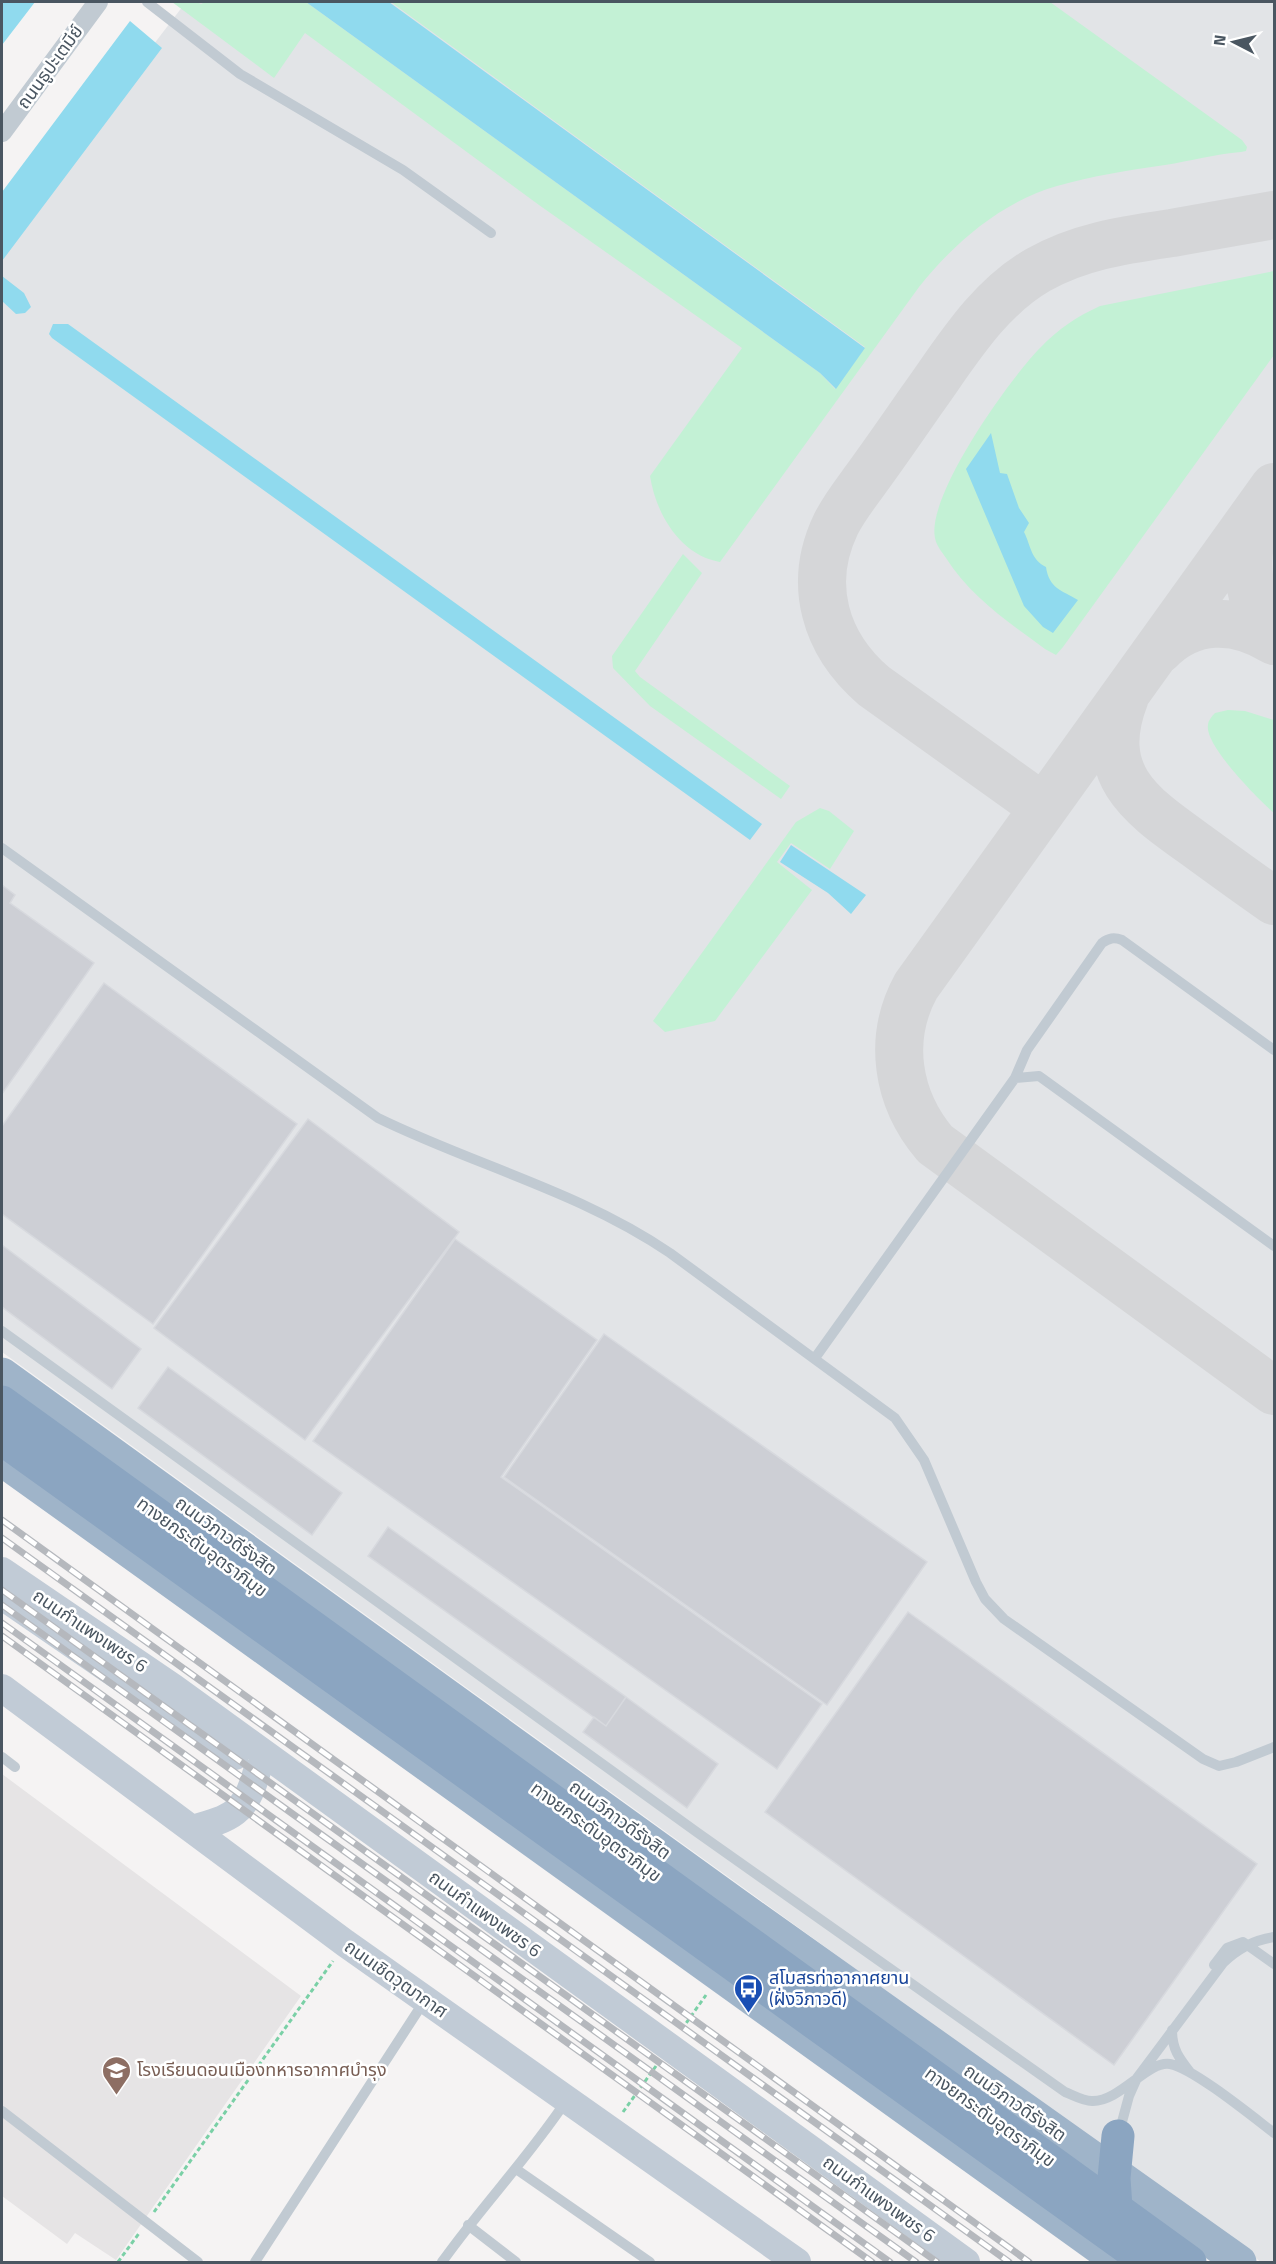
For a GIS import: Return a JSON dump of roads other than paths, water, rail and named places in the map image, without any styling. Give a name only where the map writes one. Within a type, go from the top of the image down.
[{"type":"highway","name":"ถนนวิภาวดีรังสิต","points":[[2,1374],[733,1902],[1240,2262]]},
{"type":"highway","name":"ทางยกระดับอุตราภิมุข","points":[[2,1402],[1190,2262]]},
{"type":"highway","name":"ทางยกระดับอุตราภิมุข","points":[[2,1439],[1147,2262]]},
{"type":"highway","points":[[2,1460],[1119,2262]]},
{"type":"highway","points":[[1118,2136],[1114,2178],[1117,2227],[1126,2262]]},
{"type":"main road","name":"ถนนกำแพงเพชร 6","points":[[2,1571],[174,1689],[966,2262]]},
{"type":"main road","name":"ถนนกำแพงเพชร 6","points":[[2,1596],[257,1771],[610,2024],[793,2160],[944,2262]]},
{"type":"main road","name":"ถนนเชิดวุฒากาศ","points":[[2,1688],[345,1943],[418,2011],[562,2107],[638,2151],[797,2262]]},
{"type":"main road","points":[[192,1829],[220,1821],[237,1812],[252,1791],[257,1771]]},
{"type":"street","name":"ถนนธูปะเตมีย์","points":[[2,132],[98,2]]},
{"type":"lane","points":[[147,2],[240,74],[403,170],[491,233]]},
{"type":"lane","points":[[2,848],[373,1115],[444,1148],[572,1199],[639,1233],[815,1358],[882,1408],[905,1430],[924,1460],[975,1582],[985,1599],[1004,1619],[1203,1759],[1219,1766],[1275,1747]]},
{"type":"lane","points":[[815,1358],[1015,1078],[1027,1050],[1102,943],[1111,938],[1122,940],[1275,1050]]},
{"type":"lane","points":[[1015,1078],[1039,1076],[1275,1246]]},
{"type":"lane","points":[[2,1331],[698,1833],[1065,2092],[1091,2101],[1108,2098],[1159,2065],[1170,2064],[1192,2074],[1275,2133]]},
{"type":"lane","points":[[2,1757],[15,1767]]},
{"type":"lane","points":[[1118,2136],[1137,2078],[1223,1963],[1236,1951],[1249,1944],[1275,1937]]},
{"type":"lane","points":[[1192,2074],[1176,2053],[1172,2043],[1172,2023],[1203,1979],[1227,1948],[1243,1942],[1275,1964]]},
{"type":"lane","points":[[255,2262],[418,2011]]},
{"type":"lane","points":[[442,2262],[468,2225],[516,2169],[562,2107]]},
{"type":"lane","points":[[2,2111],[198,2262]]},
{"type":"lane","points":[[516,2169],[650,2262]]},
{"type":"lane","points":[[468,2225],[516,2262]]},
{"type":"water","points":[[2,2],[35,2],[2,45]]},
{"type":"water","points":[[306,2],[389,2],[865,348],[836,389],[820,373]]},
{"type":"water","points":[[130,21],[162,48],[2,261],[2,192]]},
{"type":"water","points":[[2,276],[24,293],[31,307],[25,313],[16,314],[2,301]]},
{"type":"water","points":[[53,324],[68,324],[762,824],[750,840],[52,338],[49,334]]},
{"type":"water","points":[[991,433],[1000,473],[1007,474],[1019,508],[1029,523],[1024,532],[1034,557],[1046,567],[1053,584],[1078,600],[1053,633],[1043,627],[1024,606],[966,469]]},
{"type":"water","points":[[791,845],[866,895],[851,914],[828,893],[780,862]]},
{"type":"railway","points":[[2,1520],[1029,2262]]},
{"type":"railway","points":[[2,1538],[1009,2262]]},
{"type":"railway","points":[[2,1590],[937,2262]]},
{"type":"railway","points":[[2,1605],[916,2262]]},
{"type":"railway","points":[[2,1623],[890,2262]]},
{"type":"railway","points":[[2,1636],[872,2262]]},
{"type":"place","name":"สโมสรท่าอากาศยาน (ฝั่งวิภาวดี)","points":[[748,2014]]},
{"type":"place","name":"โรงเรียนดอนเมืองทหารอากาศบำรุง","points":[[116,2096]]}]
